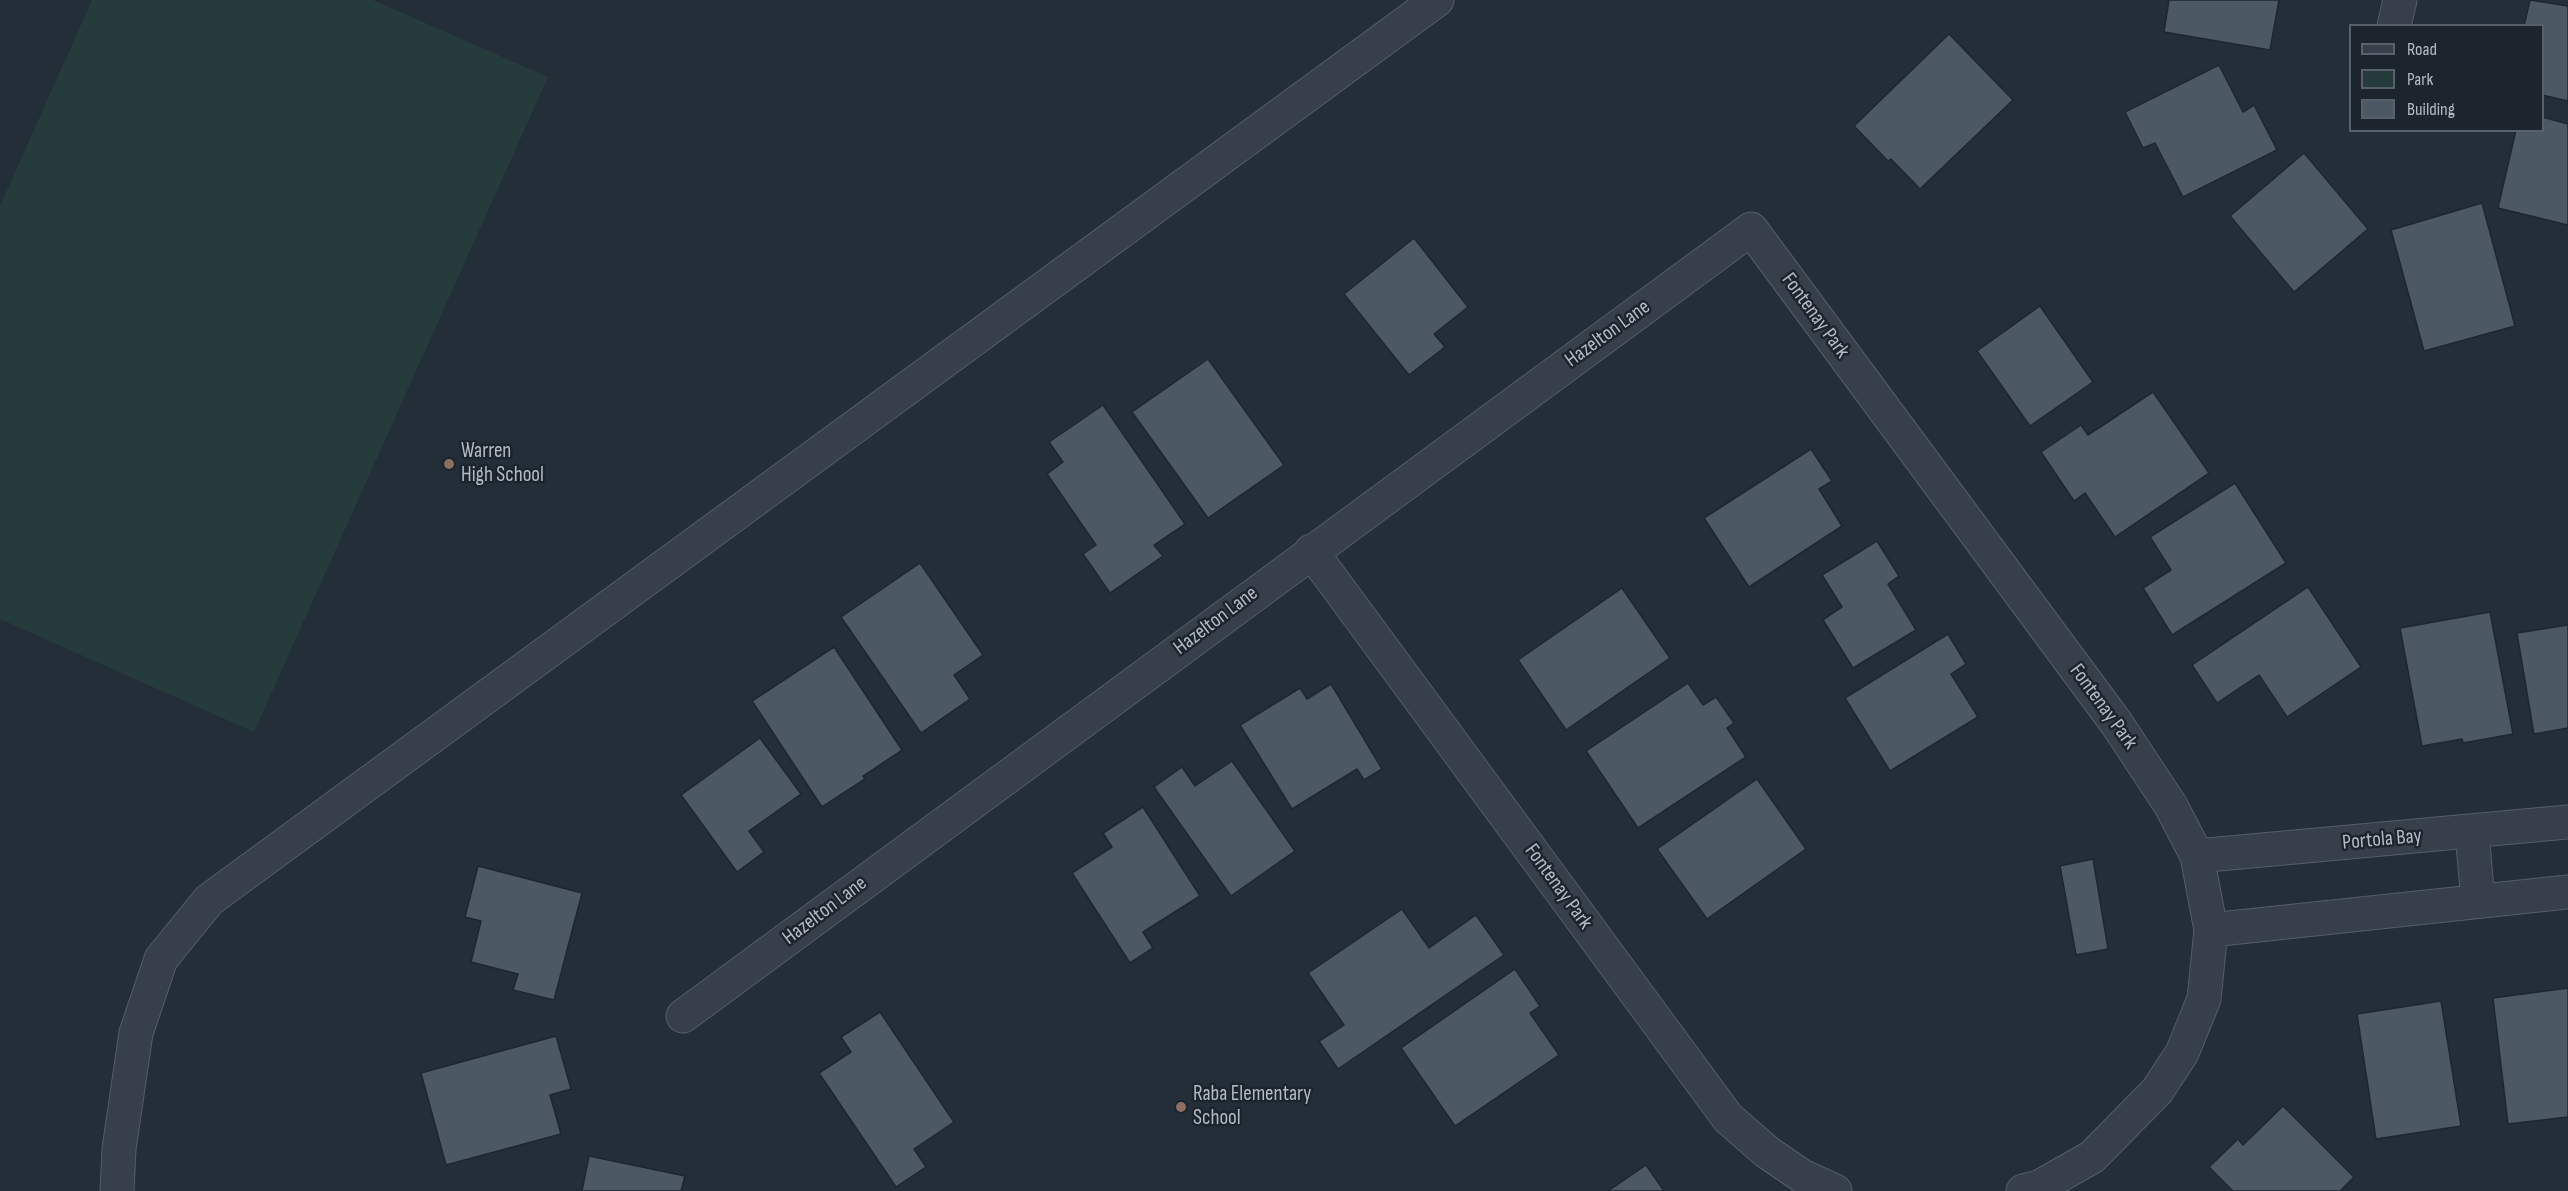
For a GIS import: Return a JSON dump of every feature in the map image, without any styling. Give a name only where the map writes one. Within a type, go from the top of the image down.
[{"type":"street","points":[[117,1191],[119,1149],[136,1033],[160,959],[209,900],[1437,0]]},
{"type":"street","points":[[2394,24],[2400,0]]},
{"type":"street","name":"Hazelton Lane","points":[[683,1016],[1751,229]]},
{"type":"street","name":"Fontenay Park","points":[[1751,229],[2116,724],[2171,806],[2197,856],[2211,930],[2204,999],[2182,1053],[2157,1091],[2092,1157],[2039,1187],[2024,1191]]},
{"type":"street","name":"Fontenay Park","points":[[1311,551],[1728,1118],[1767,1152],[1802,1176],[1835,1191]]},
{"type":"street","name":"Portola Bay","points":[[2197,856],[2568,822]]},
{"type":"street","points":[[2472,832],[2478,901]]},
{"type":"street","points":[[2211,930],[2568,892]]},
{"type":"green space","points":[[92,0],[373,0],[548,77],[254,732],[0,619],[0,206]]},
{"type":"building","points":[[2169,0],[2279,0],[2270,50],[2164,32]]},
{"type":"building","points":[[2530,0],[2568,6],[2568,101],[2544,95],[2544,24],[2524,24]]},
{"type":"building","points":[[1949,34],[2013,100],[1920,189],[1891,159],[1888,161],[1854,126]]},
{"type":"building","points":[[2219,65],[2243,112],[2254,105],[2277,150],[2183,197],[2155,143],[2143,148],[2125,112]]},
{"type":"building","points":[[2544,118],[2568,124],[2568,225],[2498,208],[2516,132],[2544,132]]},
{"type":"building","points":[[2304,153],[2368,229],[2294,292],[2230,216]]},
{"type":"building","points":[[2482,203],[2515,326],[2424,351],[2391,230]]},
{"type":"building","points":[[1414,238],[1468,307],[1434,334],[1445,347],[1409,375],[1344,294]]},
{"type":"building","points":[[2040,306],[2093,382],[2030,426],[1977,351]]},
{"type":"building","points":[[1208,359],[1284,465],[1208,518],[1132,412]]},
{"type":"building","points":[[2153,392],[2209,473],[2115,537],[2085,493],[2074,501],[2041,452],[2081,425],[2088,435]]},
{"type":"building","points":[[1103,405],[1185,524],[1154,545],[1163,556],[1110,593],[1083,554],[1096,545],[1047,474],[1063,462],[1049,442]]},
{"type":"building","points":[[1811,449],[1832,481],[1819,489],[1842,526],[1749,587],[1704,518]]},
{"type":"building","points":[[2235,483],[2286,563],[2172,635],[2143,588],[2171,570],[2150,537]]},
{"type":"building","points":[[1877,541],[1899,576],[1888,584],[1916,630],[1853,668],[1823,620],[1842,607],[1822,575]]},
{"type":"building","points":[[920,563],[983,655],[954,675],[970,699],[921,733],[841,617]]},
{"type":"building","points":[[2308,587],[2361,667],[2287,717],[2259,675],[2217,703],[2192,665]]},
{"type":"building","points":[[1622,588],[1670,658],[1566,730],[1518,660]]},
{"type":"building","points":[[2490,612],[2513,734],[2463,743],[2462,739],[2422,746],[2400,628]]},
{"type":"building","points":[[2568,625],[2568,728],[2534,734],[2517,633]]},
{"type":"building","points":[[1948,634],[1966,664],[1951,674],[1978,717],[1890,771],[1845,698]]},
{"type":"building","points":[[834,647],[902,750],[863,776],[865,779],[822,807],[752,701]]},
{"type":"building","points":[[1688,683],[1703,705],[1716,697],[1734,723],[1727,728],[1746,757],[1638,828],[1586,751]]},
{"type":"building","points":[[1331,684],[1382,769],[1364,780],[1357,769],[1292,809],[1240,725],[1300,688],[1307,699]]},
{"type":"building","points":[[760,738],[801,794],[749,831],[764,852],[737,872],[681,795]]},
{"type":"building","points":[[1232,761],[1295,851],[1231,896],[1154,787],[1182,767],[1195,786]]},
{"type":"building","points":[[1757,779],[1806,849],[1707,919],[1657,849]]},
{"type":"building","points":[[1143,807],[1200,896],[1143,932],[1153,948],[1130,963],[1072,873],[1112,847],[1103,833]]},
{"type":"building","points":[[2093,859],[2108,949],[2076,955],[2060,866]]},
{"type":"building","points":[[478,866],[582,893],[554,1000],[513,990],[518,974],[471,962],[481,921],[465,917]]},
{"type":"building","points":[[1402,909],[1429,948],[1476,915],[1504,955],[1338,1069],[1319,1041],[1344,1025],[1308,973]]},
{"type":"building","points":[[1515,969],[1540,1006],[1530,1013],[1559,1055],[1455,1126],[1401,1048]]},
{"type":"building","points":[[2568,988],[2568,1117],[2508,1124],[2493,998]]},
{"type":"building","points":[[2441,1001],[2461,1126],[2376,1139],[2357,1014]]},
{"type":"building","points":[[880,1012],[954,1122],[914,1149],[926,1167],[896,1187],[819,1073],[851,1052],[841,1037]]},
{"type":"building","points":[[556,1036],[571,1089],[550,1095],[561,1134],[446,1165],[421,1073]]},
{"type":"building","points":[[2283,1106],[2354,1177],[2340,1191],[2233,1191],[2209,1167],[2238,1139],[2243,1145]]},
{"type":"building","points":[[589,1156],[685,1176],[681,1191],[582,1191]]},
{"type":"building","points":[[1646,1165],[1664,1191],[1608,1191]]},
{"type":"place","name":"Warren High School","points":[[449,464]]},
{"type":"place","name":"Raba Elementary School","points":[[1181,1107]]}]
